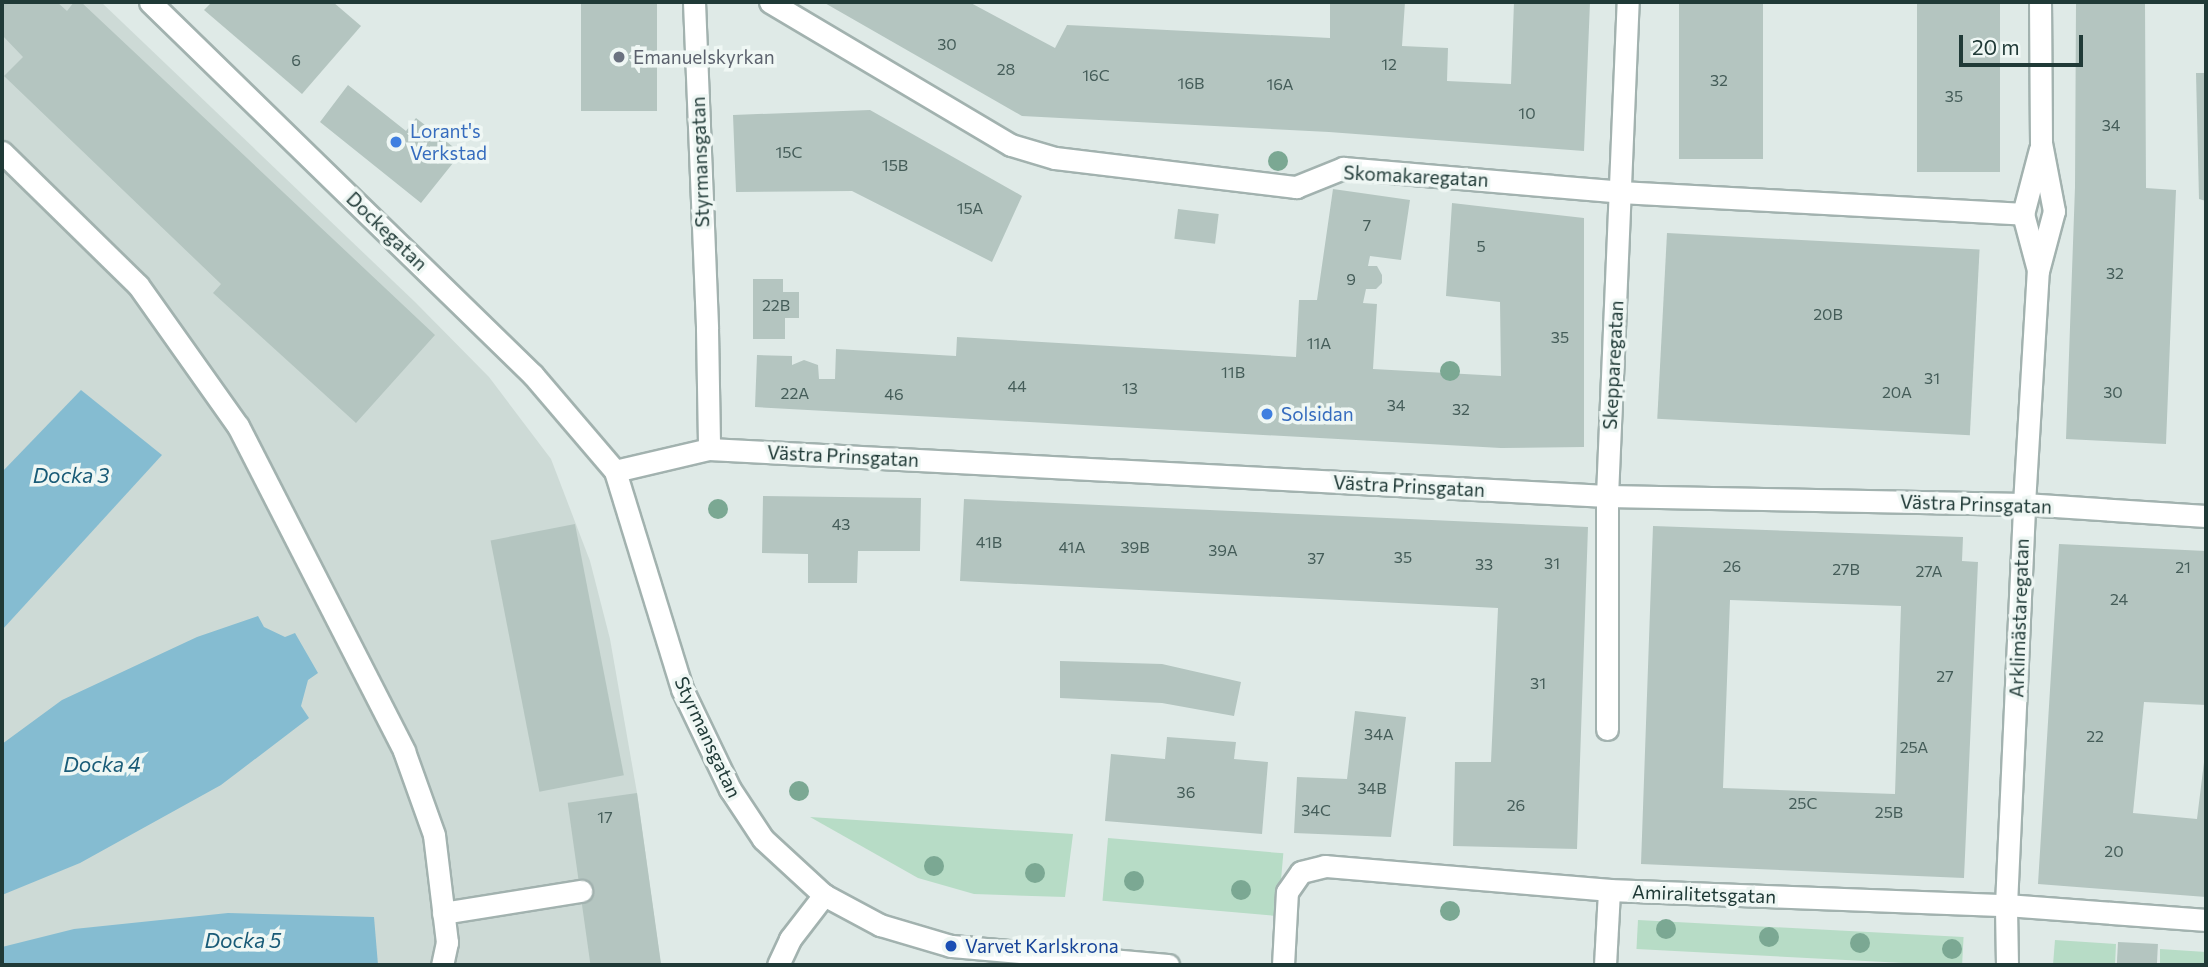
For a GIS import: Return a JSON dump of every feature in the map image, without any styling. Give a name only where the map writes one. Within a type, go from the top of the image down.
[{"type":"street","name":"Dockegatan","points":[[150,2],[533,375],[615,471]]},
{"type":"street","name":"Styrmansgatan","points":[[694,2],[709,449]]},
{"type":"street","name":"Skomakaregatan","points":[[769,2],[1011,145],[1055,158],[1296,187],[1343,168],[1621,192],[2022,214]]},
{"type":"street","name":"Skepparegatan","points":[[1607,729],[1607,496],[1628,2]]},
{"type":"street","name":"Arklimästaregatan","points":[[2007,965],[2006,905],[2024,504],[2038,271],[2054,211],[2042,143],[2040,2]]},
{"type":"street","name":"Arklimästaregatan","points":[[2038,271],[2022,214],[2042,143]]},
{"type":"street","points":[[2,152],[138,285],[238,426],[404,751],[434,835],[447,942],[442,965]]},
{"type":"street","name":"Västra Prinsgatan","points":[[615,471],[709,449],[1607,496],[2024,504],[2206,516]]},
{"type":"street","name":"Styrmansgatan","points":[[615,471],[682,689],[730,789],[763,839],[824,895]]},
{"type":"street","name":"Amiralitetsgatan","points":[[1283,965],[1287,892],[1301,872],[1325,866],[1609,891],[2006,905],[2206,920]]},
{"type":"street","points":[[443,913],[581,891]]},
{"type":"street","points":[[1605,965],[1609,891]]},
{"type":"street","points":[[778,965],[790,939],[824,895],[880,925],[951,946],[1168,965]]},
{"type":"shaded area","points":[[2,2],[101,2],[415,302],[489,377],[551,459],[590,561],[610,639],[637,793],[661,965],[2,965]]},
{"type":"green space","points":[[810,817],[1073,834],[1065,897],[974,894],[918,878]]},
{"type":"green space","points":[[1108,838],[1283,853],[1278,916],[1103,901]]},
{"type":"green space","points":[[1638,920],[1964,937],[1962,965],[1636,949]]},
{"type":"green space","points":[[2055,940],[2116,944],[2115,965],[2053,965]]},
{"type":"green space","points":[[2160,949],[2206,952],[2206,965],[2160,965]]},
{"type":"water","name":"Docka 3","points":[[81,390],[162,455],[2,630],[2,472]]},
{"type":"water","name":"Docka 4","points":[[258,616],[264,627],[285,637],[295,633],[318,673],[308,680],[301,706],[309,718],[221,785],[80,863],[2,895],[2,744],[62,700],[197,637]]},
{"type":"water","name":"Docka 5","points":[[228,913],[374,917],[378,965],[2,965],[2,947],[74,929]]},
{"type":"building","points":[[2,2],[57,2],[67,11],[74,2],[81,2],[435,335],[356,423],[213,293],[221,284],[4,76],[23,57],[2,35]]},
{"type":"building","points":[[212,2],[333,2],[361,26],[302,94],[204,10]]},
{"type":"building","name":"Emanuelskyrkan","points":[[581,2],[657,2],[657,111],[581,111]]},
{"type":"building","points":[[823,2],[969,2],[1055,48],[1067,25],[1330,38],[1330,2],[1405,2],[1402,46],[1448,48],[1447,81],[1511,84],[1514,2],[1590,2],[1584,151],[1329,132],[1022,116]]},
{"type":"building","points":[[1679,2],[1763,2],[1763,159],[1679,159]]},
{"type":"building","points":[[1917,2],[2000,2],[2000,172],[1917,172]]},
{"type":"building","points":[[2076,2],[2145,2],[2146,188],[2176,190],[2166,444],[2066,439],[2075,187]]},
{"type":"building","points":[[2196,73],[2206,73],[2206,201],[2199,199]]},
{"type":"building","name":"Lorant's Verkstad","points":[[348,85],[406,131],[416,118],[461,153],[421,203],[320,122]]},
{"type":"building","points":[[870,110],[1022,196],[992,262],[852,191],[736,192],[733,115]]},
{"type":"building","points":[[1333,189],[1410,200],[1401,260],[1370,256],[1368,266],[1377,266],[1382,275],[1382,283],[1376,289],[1366,289],[1363,303],[1377,304],[1373,369],[1501,376],[1500,302],[1446,296],[1452,203],[1584,218],[1584,447],[1501,448],[755,407],[757,355],[792,356],[792,365],[804,360],[818,365],[819,379],[835,379],[836,349],[956,356],[957,337],[1296,357],[1299,300],[1317,300]]},
{"type":"building","points":[[1178,209],[1219,214],[1215,244],[1174,239]]},
{"type":"building","points":[[1667,233],[1980,249],[1970,435],[1657,419]]},
{"type":"building","points":[[753,279],[783,279],[783,292],[799,292],[799,318],[785,318],[785,339],[753,339]]},
{"type":"building","points":[[763,496],[921,498],[920,551],[858,551],[857,583],[808,583],[808,554],[762,553]]},
{"type":"building","points":[[964,499],[1588,527],[1577,849],[1453,846],[1455,762],[1491,762],[1498,608],[960,581]]},
{"type":"building","points":[[575,524],[624,775],[539,792],[491,540]]},
{"type":"building","points":[[1653,526],[1963,537],[1962,561],[1978,562],[1964,878],[1641,864]],"holes":[[[1730,600],[1901,606],[1895,794],[1723,788]]]},
{"type":"building","points":[[2059,544],[2206,551],[2206,705],[2144,702],[2133,813],[2197,819],[2206,746],[2206,897],[2038,884]]},
{"type":"building","points":[[1060,661],[1162,664],[1241,682],[1234,716],[1162,703],[1060,698]]},
{"type":"building","points":[[1355,711],[1406,717],[1391,837],[1294,833],[1297,777],[1347,779]]},
{"type":"building","points":[[1167,737],[1236,742],[1234,759],[1268,762],[1262,834],[1105,821],[1111,754],[1165,759]]},
{"type":"building","points":[[637,793],[661,965],[590,965],[568,803]]},
{"type":"building","points":[[2118,942],[2158,944],[2157,965],[2117,965]]},
{"type":"place","name":"Emanuelskyrkan","points":[[619,57]]},
{"type":"place","name":"Lorant's Verkstad","points":[[396,142]]},
{"type":"place","name":"Solsidan","points":[[1267,414]]},
{"type":"place","name":"Varvet Karlskrona","points":[[951,946]]}]
